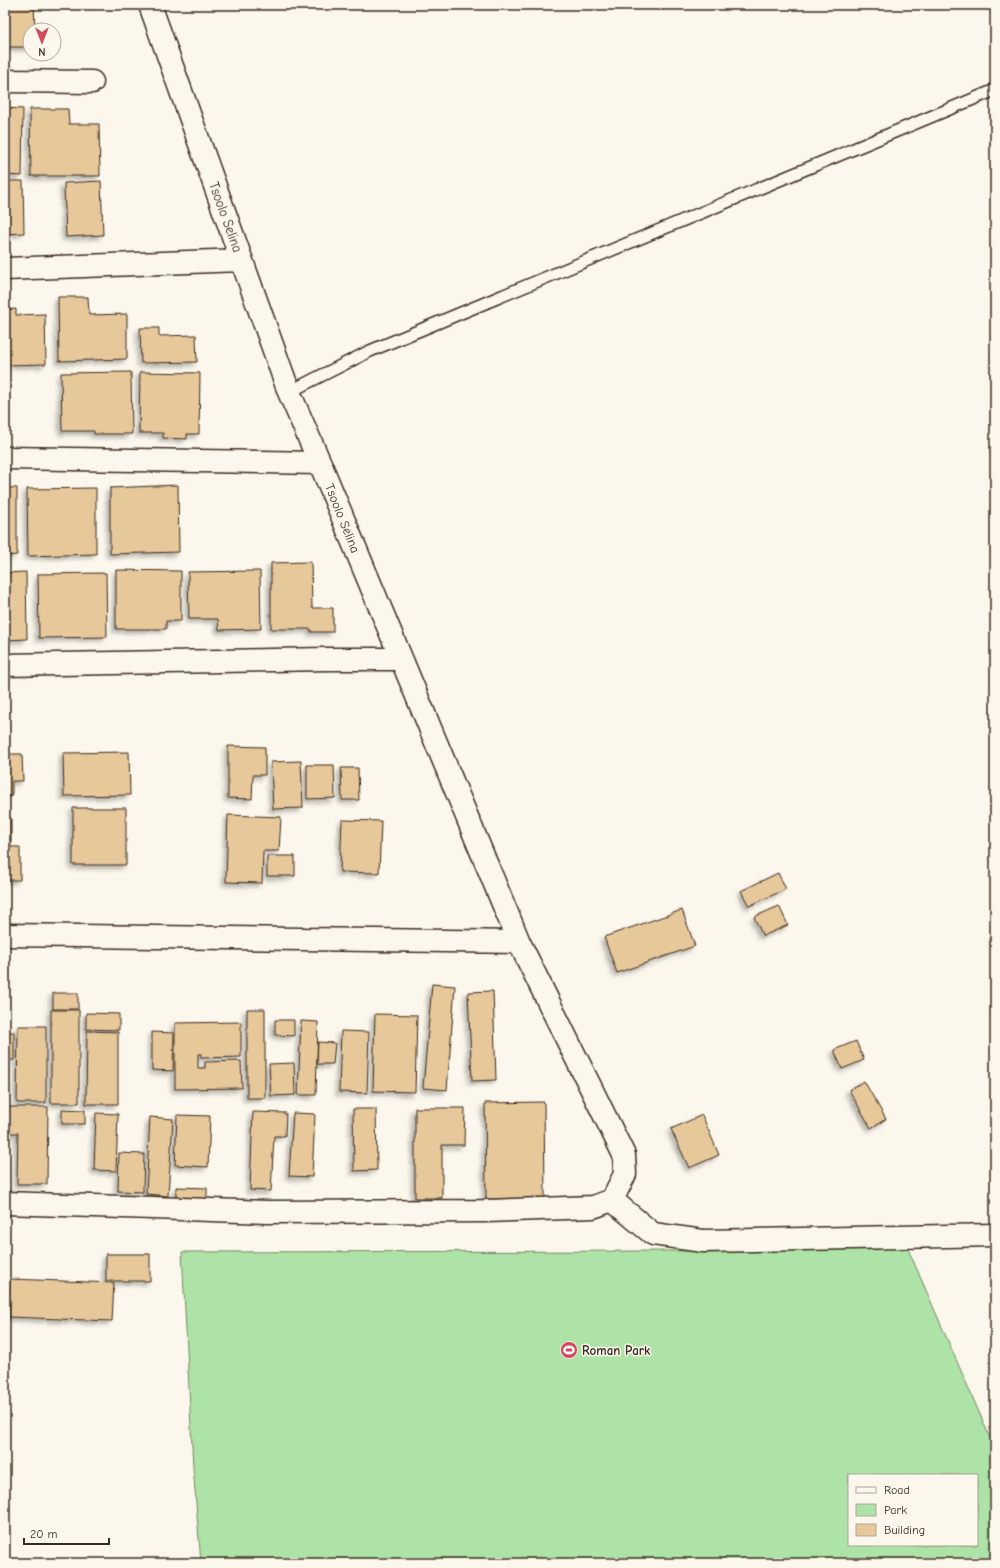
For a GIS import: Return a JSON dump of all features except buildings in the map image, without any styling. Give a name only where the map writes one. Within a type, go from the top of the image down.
[{"type":"street","name":"Tsoolo Selina","points":[[150,5],[289,392],[320,463],[519,942],[624,1155],[624,1174],[612,1200]]},
{"type":"street","points":[[5,81],[92,82]]},
{"type":"street","points":[[5,269],[241,260]]},
{"type":"street","points":[[5,458],[320,463]]},
{"type":"street","points":[[5,665],[401,659]]},
{"type":"street","points":[[5,935],[519,942]]},
{"type":"street","points":[[5,1203],[267,1212],[392,1212],[549,1209],[592,1206],[612,1200],[653,1234],[703,1241],[995,1235]]},
{"type":"lane","points":[[289,392],[370,351],[995,90]]},
{"type":"green space","name":"Roman Park","points":[[905,1242],[995,1449],[995,1563],[201,1563],[193,1466],[182,1252],[687,1251]]},
{"type":"place","name":"Roman Park","points":[[569,1350]]}]
